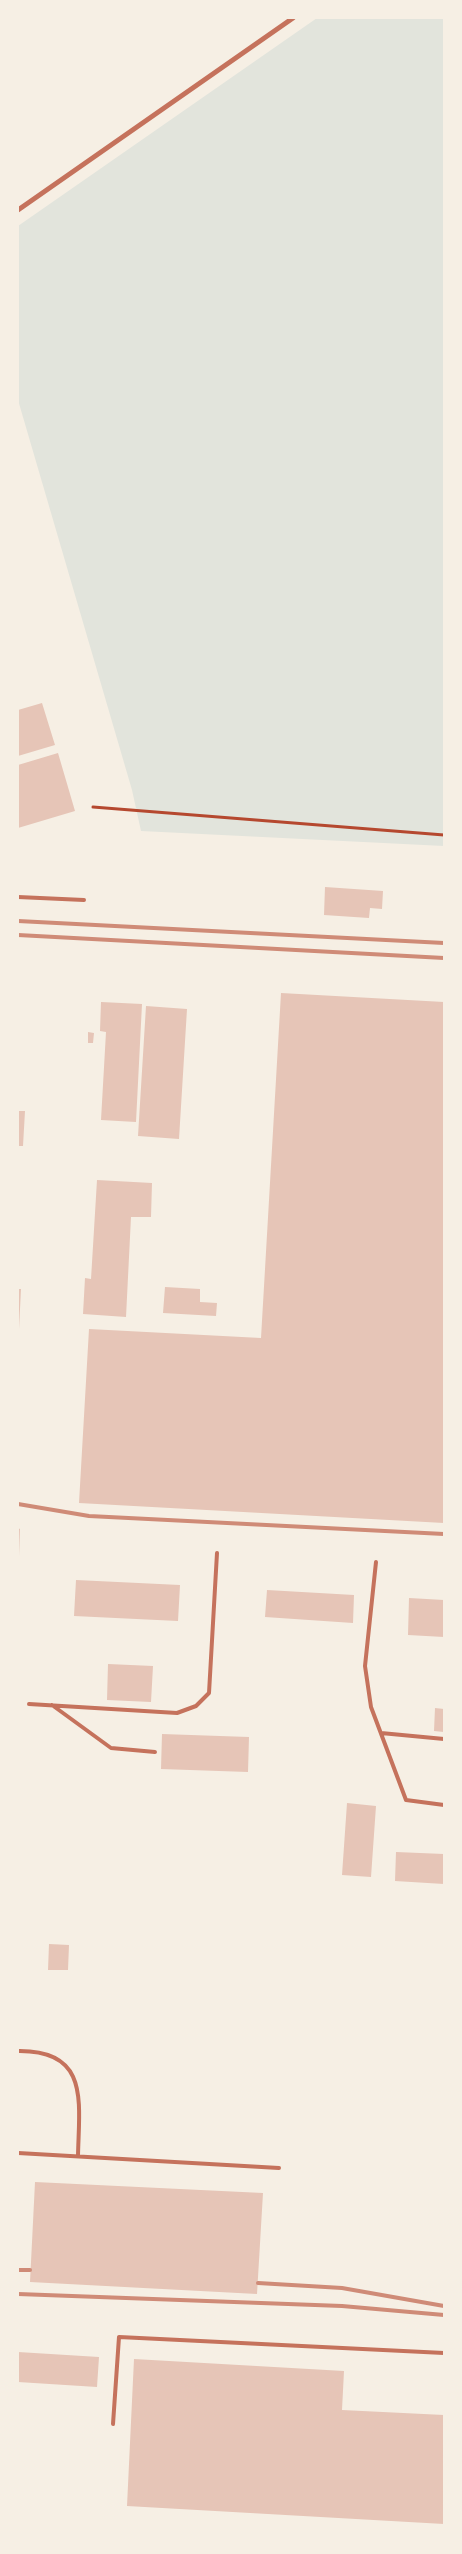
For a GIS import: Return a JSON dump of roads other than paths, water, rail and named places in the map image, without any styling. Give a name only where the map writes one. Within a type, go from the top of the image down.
[{"type":"street","points":[[18,210],[293,18]]},
{"type":"lane","points":[[18,896],[84,900]]},
{"type":"lane","points":[[29,1704],[177,1713],[196,1706],[209,1693],[217,1553]]},
{"type":"lane","points":[[376,1562],[365,1666],[371,1707],[406,1800],[444,1804]]},
{"type":"lane","points":[[52,1705],[111,1748],[155,1752]]},
{"type":"lane","points":[[381,1733],[444,1739]]},
{"type":"lane","points":[[18,2051],[38,2051],[57,2058],[72,2071],[80,2092],[78,2156]]},
{"type":"lane","points":[[18,2152],[279,2168]]},
{"type":"lane","points":[[113,2424],[119,2337],[444,2353]]},
{"type":"railway","points":[[18,921],[444,943]]},
{"type":"railway","points":[[18,935],[444,958]]},
{"type":"railway","points":[[18,1504],[89,1516],[444,1534]]},
{"type":"railway","points":[[18,2270],[30,2270]]},
{"type":"railway","points":[[258,2283],[342,2288],[444,2306]]},
{"type":"railway","points":[[18,2294],[342,2306],[444,2315]]}]
